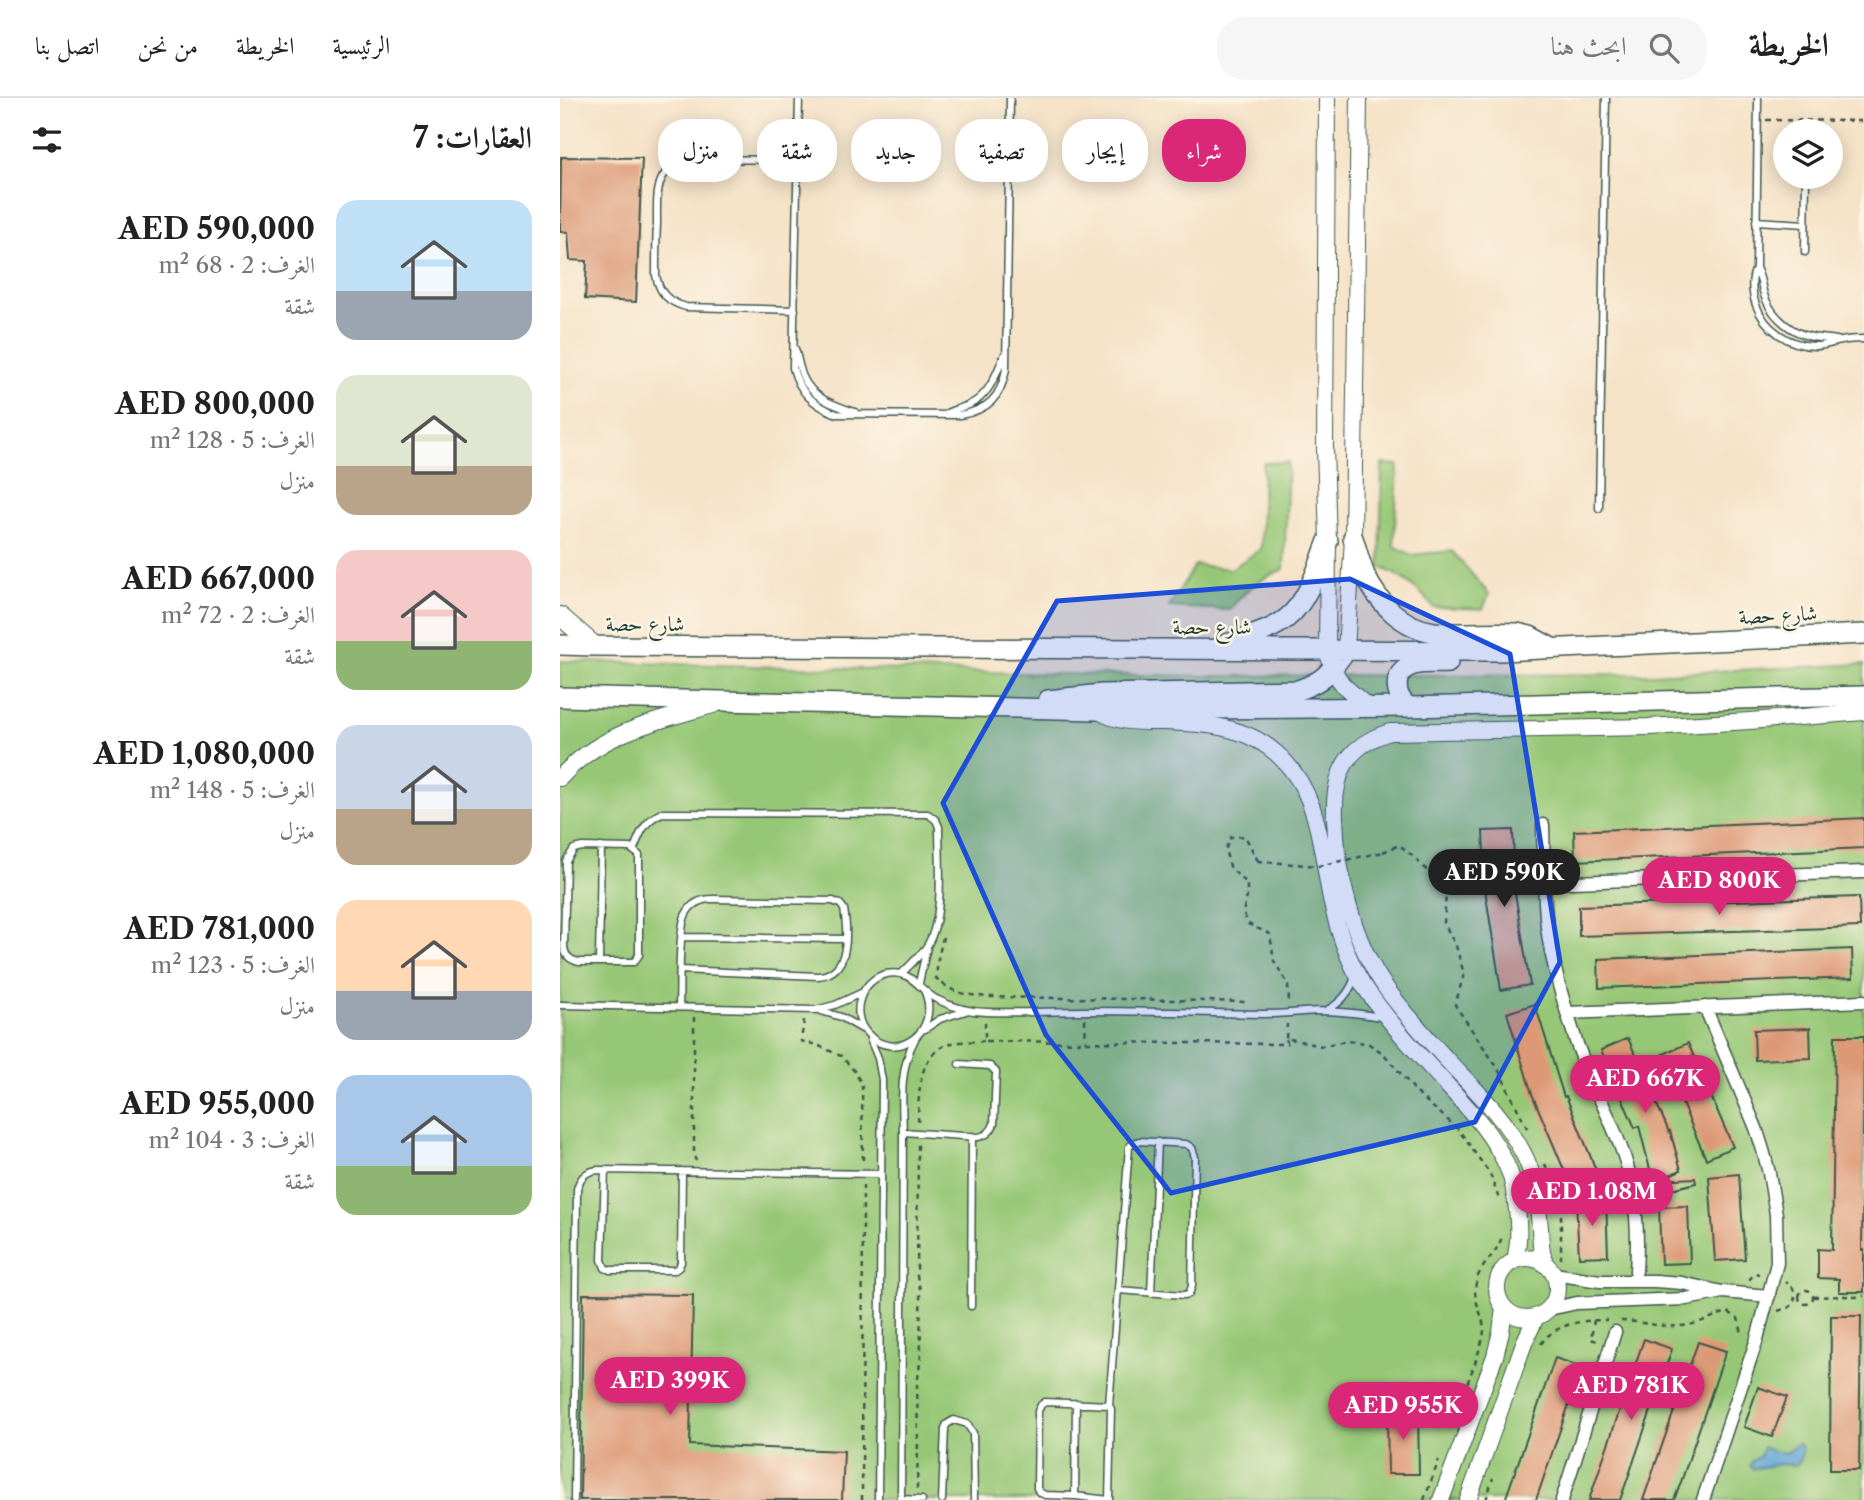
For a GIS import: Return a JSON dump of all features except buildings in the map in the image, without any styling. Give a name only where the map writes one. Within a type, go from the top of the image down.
[{"type":"main road","points":[[1353,538],[1365,574],[1374,591],[1401,620],[1434,632],[1517,633],[1542,641],[1553,648]]},
{"type":"main road","points":[[1211,650],[1267,629],[1287,618],[1306,594],[1328,541]]},
{"type":"main road","points":[[560,616],[595,646]]},
{"type":"main road","name":"شارع حصة","points":[[560,645],[1211,650],[1335,656],[1864,634]]},
{"type":"main road","points":[[1409,707],[1399,698],[1396,684],[1405,668],[1415,664],[1481,662],[1501,651]]},
{"type":"main road","points":[[1009,708],[1055,698],[1102,694],[1298,690],[1314,685],[1326,676],[1335,656]]},
{"type":"main road","points":[[560,697],[1097,710],[1369,708],[1864,696]]},
{"type":"street","points":[[1327,98],[1325,448],[1335,656],[1344,686],[1369,708]]},
{"type":"street","points":[[1335,656],[1353,538],[1359,98]]},
{"type":"street","points":[[560,778],[579,759],[619,734],[723,702]]},
{"type":"street","points":[[1097,710],[1123,721],[1197,724],[1236,731],[1263,744],[1285,762],[1303,785],[1314,809],[1336,918],[1356,972],[1388,1019],[1491,1137],[1510,1173],[1518,1216],[1515,1260]]},
{"type":"street","points":[[1468,1500],[1524,1343],[1557,1293],[1557,1284],[1543,1258],[1536,1193],[1531,1169],[1522,1151],[1500,1118],[1385,988],[1361,941],[1344,886],[1335,830],[1335,788],[1344,765],[1368,740],[1390,732],[1649,727],[1864,712]]},
{"type":"street","points":[[1543,825],[1547,928],[1559,983],[1577,1044],[1627,1164],[1637,1227],[1636,1271]]},
{"type":"street","points":[[1544,883],[1864,872]]},
{"type":"street","points":[[1568,1013],[1864,1002]]},
{"type":"street","points":[[1703,1500],[1757,1339],[1777,1263],[1776,1214],[1769,1173],[1756,1128],[1705,1007]]},
{"type":"street","points":[[1722,1292],[1686,1299],[1577,1303],[1522,1318],[1504,1308],[1499,1300],[1497,1281],[1507,1265],[1528,1257],[1541,1260],[1550,1269],[1600,1281],[1655,1280],[1722,1292],[1769,1296]]},
{"type":"street","points":[[1624,1301],[1625,1280]]},
{"type":"street","points":[[1654,1301],[1655,1280]]},
{"type":"street","points":[[1441,1500],[1495,1356],[1504,1308]]},
{"type":"street","points":[[1562,1500],[1615,1332]]},
{"type":"lane","points":[[799,98],[799,119]]},
{"type":"lane","points":[[798,182],[794,347],[804,378],[815,394],[828,403],[857,413],[944,414],[972,403],[985,393],[994,380],[1006,353],[1010,98]]},
{"type":"lane","points":[[1600,508],[1606,98]]},
{"type":"lane","points":[[1758,98],[1756,268],[1752,280],[1755,301],[1764,320],[1788,340],[1807,346],[1864,339]]},
{"type":"lane","points":[[757,160],[691,159],[681,161],[665,172],[657,191],[658,284],[669,300],[686,307],[795,310]]},
{"type":"lane","points":[[1805,251],[1806,189]]},
{"type":"lane","points":[[1756,222],[1805,224]]},
{"type":"lane","points":[[1756,268],[1766,299],[1782,322],[1807,336],[1840,341]]},
{"type":"lane","points":[[634,849],[644,826],[649,820],[663,813],[928,814],[936,820],[939,827],[939,896],[936,921],[927,945],[919,983]]},
{"type":"lane","points":[[599,962],[601,847]]},
{"type":"lane","points":[[578,848],[634,849],[641,859],[639,955],[630,963],[574,961],[564,958],[565,861],[570,853],[578,848]]},
{"type":"lane","points":[[679,1007],[680,970],[682,937],[682,923],[688,911],[699,901],[713,899],[837,902],[845,913],[845,953],[840,965],[824,976],[680,970]]},
{"type":"lane","points":[[682,937],[845,939]]},
{"type":"lane","points":[[901,974],[927,945]]},
{"type":"lane","points":[[1325,1011],[1346,996],[1356,972]]},
{"type":"lane","points":[[878,1500],[882,1080],[875,1047],[858,1015],[859,999],[867,985],[879,976],[894,973],[919,983],[930,1007],[926,1025],[907,1055],[901,1097],[901,1500],[919,1500]]},
{"type":"lane","points":[[924,990],[941,1002],[985,1012],[1287,1014],[1325,1011],[1388,1019]]},
{"type":"lane","points":[[816,1010],[835,1005],[863,992]]},
{"type":"lane","points":[[560,1005],[816,1010],[841,1017],[874,1039],[890,1045],[907,1042],[940,1019],[968,1010]]},
{"type":"lane","points":[[903,1132],[972,1136],[985,1135],[993,1127],[996,1072],[990,1066],[959,1065]]},
{"type":"lane","points":[[971,1306],[972,1136]]},
{"type":"lane","points":[[1109,1405],[1045,1402],[1041,1405],[1038,1411],[1039,1492],[1045,1495],[1109,1500],[1109,1405],[1129,1147],[1139,1141],[1186,1144],[1195,1157],[1192,1286],[1189,1294],[1118,1290]]},
{"type":"lane","points":[[1151,1293],[1158,1142]]},
{"type":"lane","points":[[574,1500],[577,1189],[580,1179],[588,1172],[606,1170],[881,1174]]},
{"type":"lane","points":[[606,1170],[602,1260],[605,1268],[610,1270],[675,1270],[679,1267],[682,1171]]},
{"type":"lane","points":[[1075,1496],[1076,1403]]},
{"type":"lane","points":[[942,1500],[945,1428],[954,1420],[967,1424],[973,1433],[974,1500]]},
{"type":"path","points":[[1757,120],[1864,121]]},
{"type":"path","points":[[919,1500],[917,1385],[921,1355],[920,1289],[917,1276],[918,1133],[920,1083],[925,1065],[938,1050],[952,1043],[1287,1043],[1287,984],[1274,961],[1270,934],[1248,924],[1242,912],[1247,897],[1247,883],[1231,869],[1225,850],[1231,837],[1245,836],[1258,861],[1318,866],[1383,852],[1399,845],[1410,853],[1446,894],[1444,923],[1456,946],[1464,974],[1455,1005],[1497,1067],[1532,1137]]},
{"type":"path","points":[[932,933],[943,937],[936,978],[948,989],[967,995],[1250,1002]]},
{"type":"path","points":[[985,1041],[987,997]]},
{"type":"path","points":[[694,1007],[694,1156],[698,1166],[707,1171]]},
{"type":"path","points":[[806,1009],[801,1041],[841,1056],[856,1073],[862,1086],[862,1500]]},
{"type":"path","points":[[1286,1038],[1321,1046],[1346,1041],[1358,1042],[1369,1044],[1383,1053],[1419,1095],[1458,1129],[1490,1174],[1500,1202]]},
{"type":"path","points":[[1544,1161],[1554,1188]]},
{"type":"path","points":[[1462,1400],[1484,1333],[1474,1297],[1476,1281],[1481,1269],[1500,1244],[1504,1228]]},
{"type":"path","points":[[1774,1277],[1793,1287],[1797,1298],[1803,1303],[1812,1301],[1813,1297]]},
{"type":"path","points":[[1765,1311],[1780,1311],[1790,1307],[1805,1290],[1813,1297]]},
{"type":"path","points":[[1813,1297],[1864,1296]]},
{"type":"path","points":[[1424,1500],[1443,1451]]},
{"type":"highlighted area","points":[[1350,579],[1510,654],[1560,962],[1475,1122],[1171,1193],[1046,1035],[943,803],[1057,601]]},
{"type":"green space","points":[[1288,462],[1284,569],[1254,585],[1230,610],[1169,607],[1195,565],[1231,569],[1261,549],[1263,463]]},
{"type":"green space","points":[[1382,464],[1398,465],[1394,546],[1412,555],[1452,551],[1489,594],[1483,609],[1433,607],[1410,583],[1380,567]]},
{"type":"green space","points":[[560,661],[1214,676],[1651,674],[1864,664],[1864,1500],[560,1500]]},
{"type":"water","points":[[1799,1444],[1801,1453],[1796,1465],[1780,1464],[1753,1469],[1750,1466],[1752,1461],[1759,1457],[1763,1447],[1787,1453]]}]
